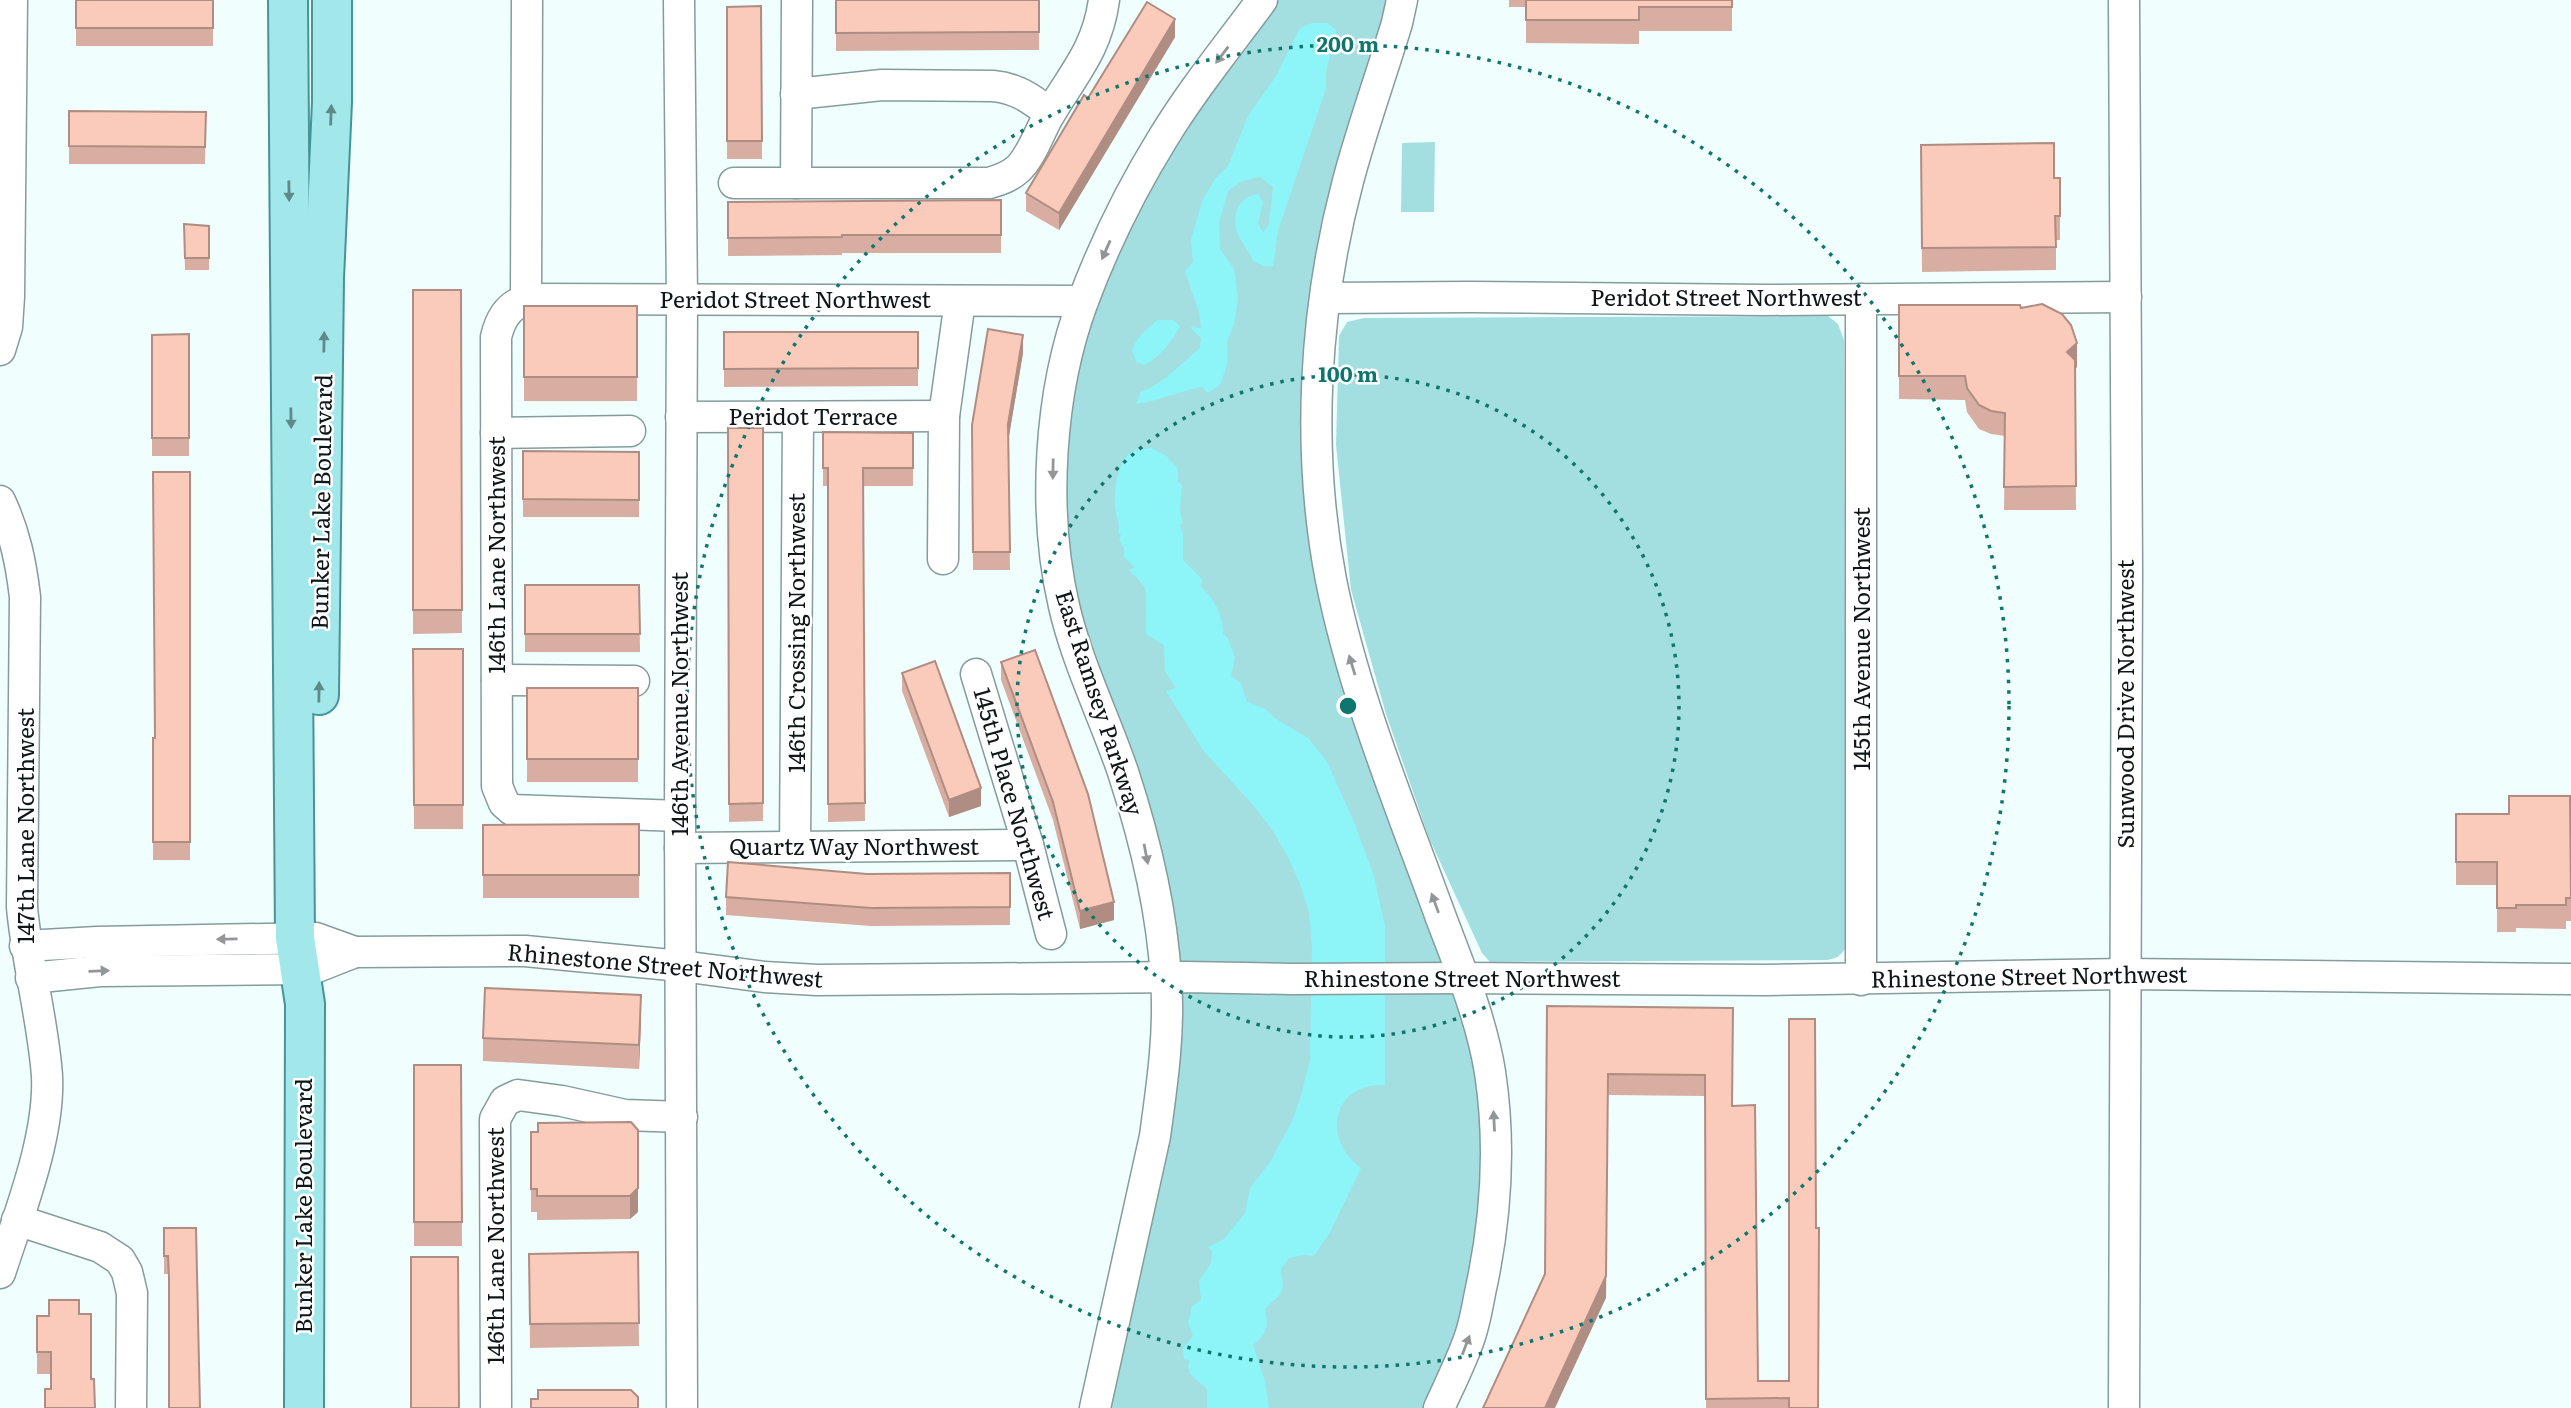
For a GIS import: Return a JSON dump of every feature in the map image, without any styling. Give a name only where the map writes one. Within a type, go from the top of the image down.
[{"type":"main road","name":"Bunker Lake Boulevard","points":[[288,0],[305,964],[304,1408]]},
{"type":"main road","name":"Bunker Lake Boulevard","points":[[305,964],[324,278],[332,102],[332,0]]},
{"type":"street","points":[[0,351],[7,327],[9,297],[12,0]]},
{"type":"street","points":[[518,304],[527,0]]},
{"type":"street","name":"146th Avenue Northwest","points":[[679,0],[682,299],[682,1408]]},
{"type":"street","points":[[796,183],[797,0]]},
{"type":"street","points":[[734,183],[989,183],[1005,178],[1021,167],[1050,113],[1089,53],[1101,24],[1104,0]]},
{"type":"street","name":"East Ramsey Parkway","points":[[1095,1408],[1155,1136],[1161,1093],[1166,977],[1142,836],[1122,770],[1064,607],[1055,554],[1053,446],[1068,352],[1083,301],[1135,188],[1163,137],[1262,0]]},
{"type":"street","points":[[1402,0],[1348,182],[1334,242],[1320,345],[1317,406],[1319,472],[1331,578],[1344,637],[1363,699],[1462,978],[1476,1010],[1490,1071],[1494,1131],[1493,1217],[1487,1259],[1469,1340],[1439,1408]]},
{"type":"street","name":"Sunwood Drive Northwest","points":[[2124,0],[2127,570],[2124,1408]]},
{"type":"street","points":[[796,94],[894,85],[1009,87],[1025,94],[1050,113]]},
{"type":"street","name":"Peridot Street Northwest","points":[[1326,298],[2126,297]]},
{"type":"street","name":"Peridot Street Northwest","points":[[518,304],[682,299],[1083,301]]},
{"type":"street","name":"145th Avenue Northwest","points":[[1861,299],[1861,980]]},
{"type":"street","points":[[943,559],[944,416],[960,301]]},
{"type":"street","name":"146th Lane Northwest","points":[[518,304],[499,324],[496,337],[497,786],[504,803],[512,810],[680,816]]},
{"type":"street","name":"Peridot Terrace","points":[[681,417],[944,416]]},
{"type":"street","name":"146th Crossing Northwest","points":[[795,847],[798,418]]},
{"type":"street","points":[[496,433],[630,431]]},
{"type":"street","name":"147th Lane Northwest","points":[[0,502],[13,532],[21,561],[25,597],[22,907],[25,946],[47,1076],[40,1140],[0,1273]]},
{"type":"street","name":"145th Place Northwest","points":[[976,674],[1051,934]]},
{"type":"street","points":[[497,680],[634,681]]},
{"type":"street","name":"Quartz Way Northwest","points":[[680,848],[1027,845]]},
{"type":"street","name":"Rhinestone Street Northwest","points":[[25,946],[97,942],[305,964]]},
{"type":"street","name":"Rhinestone Street Northwest","points":[[31,978],[100,971],[305,964],[355,952],[525,951],[764,977],[817,980],[1166,977],[1861,980],[2124,974],[2571,979]]},
{"type":"street","name":"146th Lane Northwest","points":[[496,1408],[495,1119],[505,1101],[518,1095],[562,1101],[625,1115],[682,1117]]},
{"type":"street","points":[[17,1220],[100,1247],[120,1260],[127,1272],[132,1293],[131,1408]]},
{"type":"shaded area","points":[[1273,0],[1391,0],[1357,121],[1314,493],[1476,1050],[1487,1162],[1469,1307],[1427,1408],[1107,1408],[1176,1044],[1081,625],[1065,540],[1065,451],[1078,351],[1105,276],[1178,134]]},
{"type":"shaded area","points":[[1312,23],[1328,23],[1336,30],[1326,72],[1326,88],[1278,231],[1273,266],[1263,266],[1253,261],[1237,233],[1235,217],[1243,201],[1258,194],[1263,202],[1258,223],[1263,233],[1269,224],[1273,187],[1260,177],[1242,181],[1228,191],[1219,223],[1220,249],[1234,269],[1238,298],[1234,324],[1227,342],[1227,365],[1220,385],[1208,393],[1202,387],[1136,404],[1141,392],[1165,378],[1200,348],[1201,338],[1190,327],[1201,328],[1199,312],[1185,271],[1193,262],[1191,239],[1203,199],[1215,179],[1228,166],[1248,116],[1276,76],[1300,28]]},
{"type":"shaded area","points":[[1435,142],[1434,212],[1401,212],[1402,143]]},
{"type":"shaded area","points":[[1828,316],[1838,324],[1844,340],[1846,947],[1838,956],[1826,960],[1490,962],[1482,953],[1429,838],[1386,714],[1351,590],[1336,445],[1339,336],[1347,322],[1364,318]]},
{"type":"shaded area","points":[[1157,320],[1173,320],[1180,326],[1165,348],[1144,365],[1137,362],[1132,351],[1139,338]]},
{"type":"shaded area","points":[[1152,448],[1168,457],[1178,469],[1178,482],[1182,485],[1180,511],[1183,522],[1180,526],[1183,533],[1183,560],[1203,580],[1200,586],[1210,596],[1220,614],[1223,634],[1228,638],[1235,658],[1231,676],[1241,683],[1247,702],[1266,709],[1273,717],[1309,739],[1327,762],[1374,876],[1385,926],[1385,1085],[1367,1087],[1353,1093],[1344,1103],[1338,1115],[1340,1143],[1348,1156],[1361,1168],[1330,1232],[1314,1256],[1289,1258],[1281,1269],[1281,1293],[1265,1309],[1266,1329],[1253,1345],[1264,1378],[1269,1408],[1207,1408],[1207,1389],[1190,1374],[1190,1361],[1184,1359],[1183,1348],[1193,1336],[1188,1323],[1192,1306],[1201,1300],[1199,1281],[1211,1263],[1212,1251],[1208,1247],[1224,1239],[1245,1213],[1250,1188],[1270,1162],[1292,1121],[1300,1099],[1310,1060],[1312,947],[1309,912],[1288,857],[1271,828],[1203,750],[1166,691],[1176,688],[1165,671],[1164,645],[1146,634],[1146,591],[1129,570],[1134,567],[1123,556],[1125,551],[1119,539],[1121,535],[1118,533],[1115,500],[1117,478],[1122,463],[1130,453]]},
{"type":"building","points":[[76,0],[213,0],[213,28],[76,28]]},
{"type":"building","points":[[836,0],[1039,0],[1039,32],[836,33]]},
{"type":"building","points":[[1526,0],[1732,0],[1732,7],[1639,7],[1639,20],[1526,20]]},
{"type":"building","points":[[1147,2],[1175,19],[1059,213],[1026,193],[1084,95],[1088,98]]},
{"type":"building","points":[[761,6],[762,141],[727,141],[727,7]]},
{"type":"building","points":[[69,111],[206,112],[205,147],[69,146]]},
{"type":"building","points":[[2054,143],[2054,178],[2060,178],[2060,216],[2055,216],[2056,247],[1922,248],[1921,145]]},
{"type":"building","points":[[1001,200],[1001,235],[728,238],[728,202]]},
{"type":"building","points":[[184,224],[209,226],[209,258],[185,258]]},
{"type":"building","points":[[413,290],[461,290],[462,610],[413,610]]},
{"type":"building","points":[[2042,304],[2062,314],[2071,325],[2077,343],[2067,352],[2075,360],[2076,486],[2004,487],[2005,413],[1991,411],[1979,405],[1967,388],[1965,376],[1899,376],[1899,305],[2020,305],[2021,308]]},
{"type":"building","points":[[524,306],[637,306],[637,377],[524,377]]},
{"type":"building","points":[[988,329],[1023,335],[1008,424],[1010,552],[973,552],[972,425]]},
{"type":"building","points":[[724,332],[918,332],[918,368],[724,369]]},
{"type":"building","points":[[189,334],[189,438],[152,438],[152,335]]},
{"type":"building","points":[[728,428],[763,428],[763,803],[729,804]]},
{"type":"building","points":[[823,432],[913,433],[913,468],[863,468],[865,803],[828,804],[828,468],[823,468]]},
{"type":"building","points":[[523,451],[639,452],[639,500],[523,499]]},
{"type":"building","points":[[153,472],[190,472],[190,842],[153,842]]},
{"type":"building","points":[[525,585],[639,585],[640,634],[525,634]]},
{"type":"building","points":[[413,649],[463,649],[463,805],[414,805]]},
{"type":"building","points":[[1035,650],[1088,794],[1114,902],[1080,911],[1053,802],[1001,662]]},
{"type":"building","points":[[935,661],[981,788],[949,800],[902,673]]},
{"type":"building","points":[[527,688],[638,688],[638,759],[527,759]]},
{"type":"building","points":[[2509,796],[2570,796],[2571,898],[2566,898],[2566,905],[2516,905],[2516,908],[2497,908],[2497,862],[2456,862],[2456,814],[2509,814]]},
{"type":"building","points":[[639,824],[639,875],[483,875],[483,825]]},
{"type":"building","points":[[728,862],[867,874],[1010,873],[1010,907],[871,908],[726,897]]},
{"type":"building","points":[[485,988],[641,995],[639,1045],[483,1038]]},
{"type":"building","points":[[1547,1006],[1733,1008],[1732,1106],[1755,1105],[1758,1381],[1789,1381],[1789,1019],[1815,1019],[1816,1228],[1819,1228],[1818,1408],[1789,1408],[1789,1398],[1706,1399],[1705,1075],[1608,1074],[1606,1276],[1545,1408],[1483,1408],[1545,1274]]},
{"type":"building","points":[[414,1065],[461,1065],[462,1222],[414,1222]]},
{"type":"building","points":[[631,1122],[638,1130],[638,1188],[630,1196],[537,1196],[537,1189],[531,1189],[531,1132],[538,1132],[538,1123]]},
{"type":"building","points":[[164,1228],[196,1228],[200,1408],[169,1408],[169,1277],[168,1256],[164,1256]]},
{"type":"building","points":[[638,1252],[639,1323],[530,1324],[529,1254]]},
{"type":"building","points":[[411,1257],[458,1257],[459,1408],[411,1408]]},
{"type":"building","points":[[49,1300],[79,1300],[79,1314],[91,1314],[91,1379],[94,1379],[95,1408],[45,1408],[45,1389],[51,1389],[51,1352],[37,1352],[37,1316],[49,1316]]},
{"type":"building","points":[[538,1390],[631,1390],[638,1397],[638,1408],[531,1408],[531,1399],[538,1399]]}]
